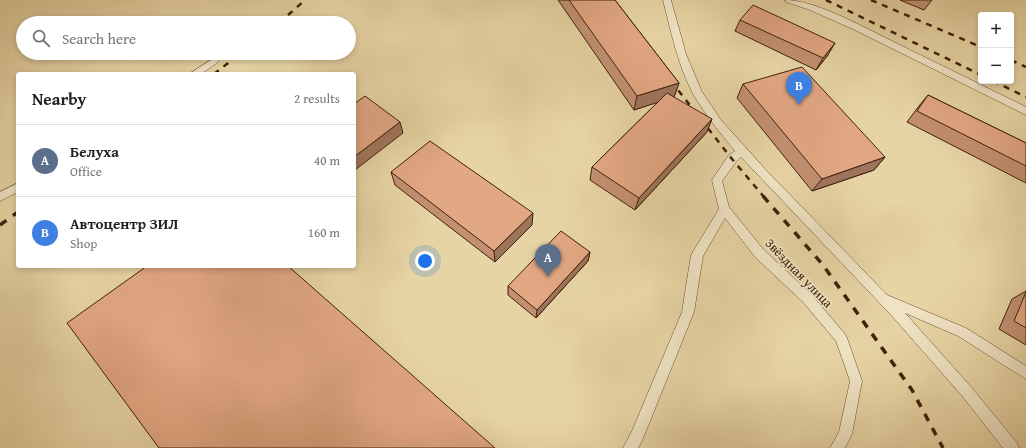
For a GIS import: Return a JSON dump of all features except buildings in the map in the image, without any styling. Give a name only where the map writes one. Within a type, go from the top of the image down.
[{"type":"lane","points":[[667,0],[688,71],[705,104],[742,151],[883,298],[988,417],[1012,448]]},
{"type":"lane","points":[[789,0],[813,8],[858,28],[1026,111]]},
{"type":"lane","points":[[197,72],[214,61]]},
{"type":"lane","name":"Звёздная улица","points":[[742,151],[732,159],[717,180],[724,209],[759,253],[807,298],[841,338],[856,381],[845,434],[837,448]]},
{"type":"lane","points":[[0,197],[16,188]]},
{"type":"lane","points":[[630,448],[637,436],[688,312],[697,255],[724,209]]},
{"type":"lane","points":[[883,298],[962,332],[1026,373]]},
{"type":"railway","points":[[287,16],[305,0]]},
{"type":"railway","points":[[826,0],[978,74]]},
{"type":"railway","points":[[871,0],[978,46]]},
{"type":"railway","points":[[217,72],[232,60]]},
{"type":"railway","points":[[1014,61],[1026,67]]},
{"type":"railway","points":[[671,81],[764,197]]},
{"type":"railway","points":[[999,84],[1026,97]]},
{"type":"railway","points":[[763,196],[823,265],[912,390],[943,448]]},
{"type":"railway","points":[[0,225],[16,213]]},
{"type":"place","name":"Автоцентр ЗИЛ","points":[[799,105]]},
{"type":"place","name":"Белуха","points":[[548,277]]}]
